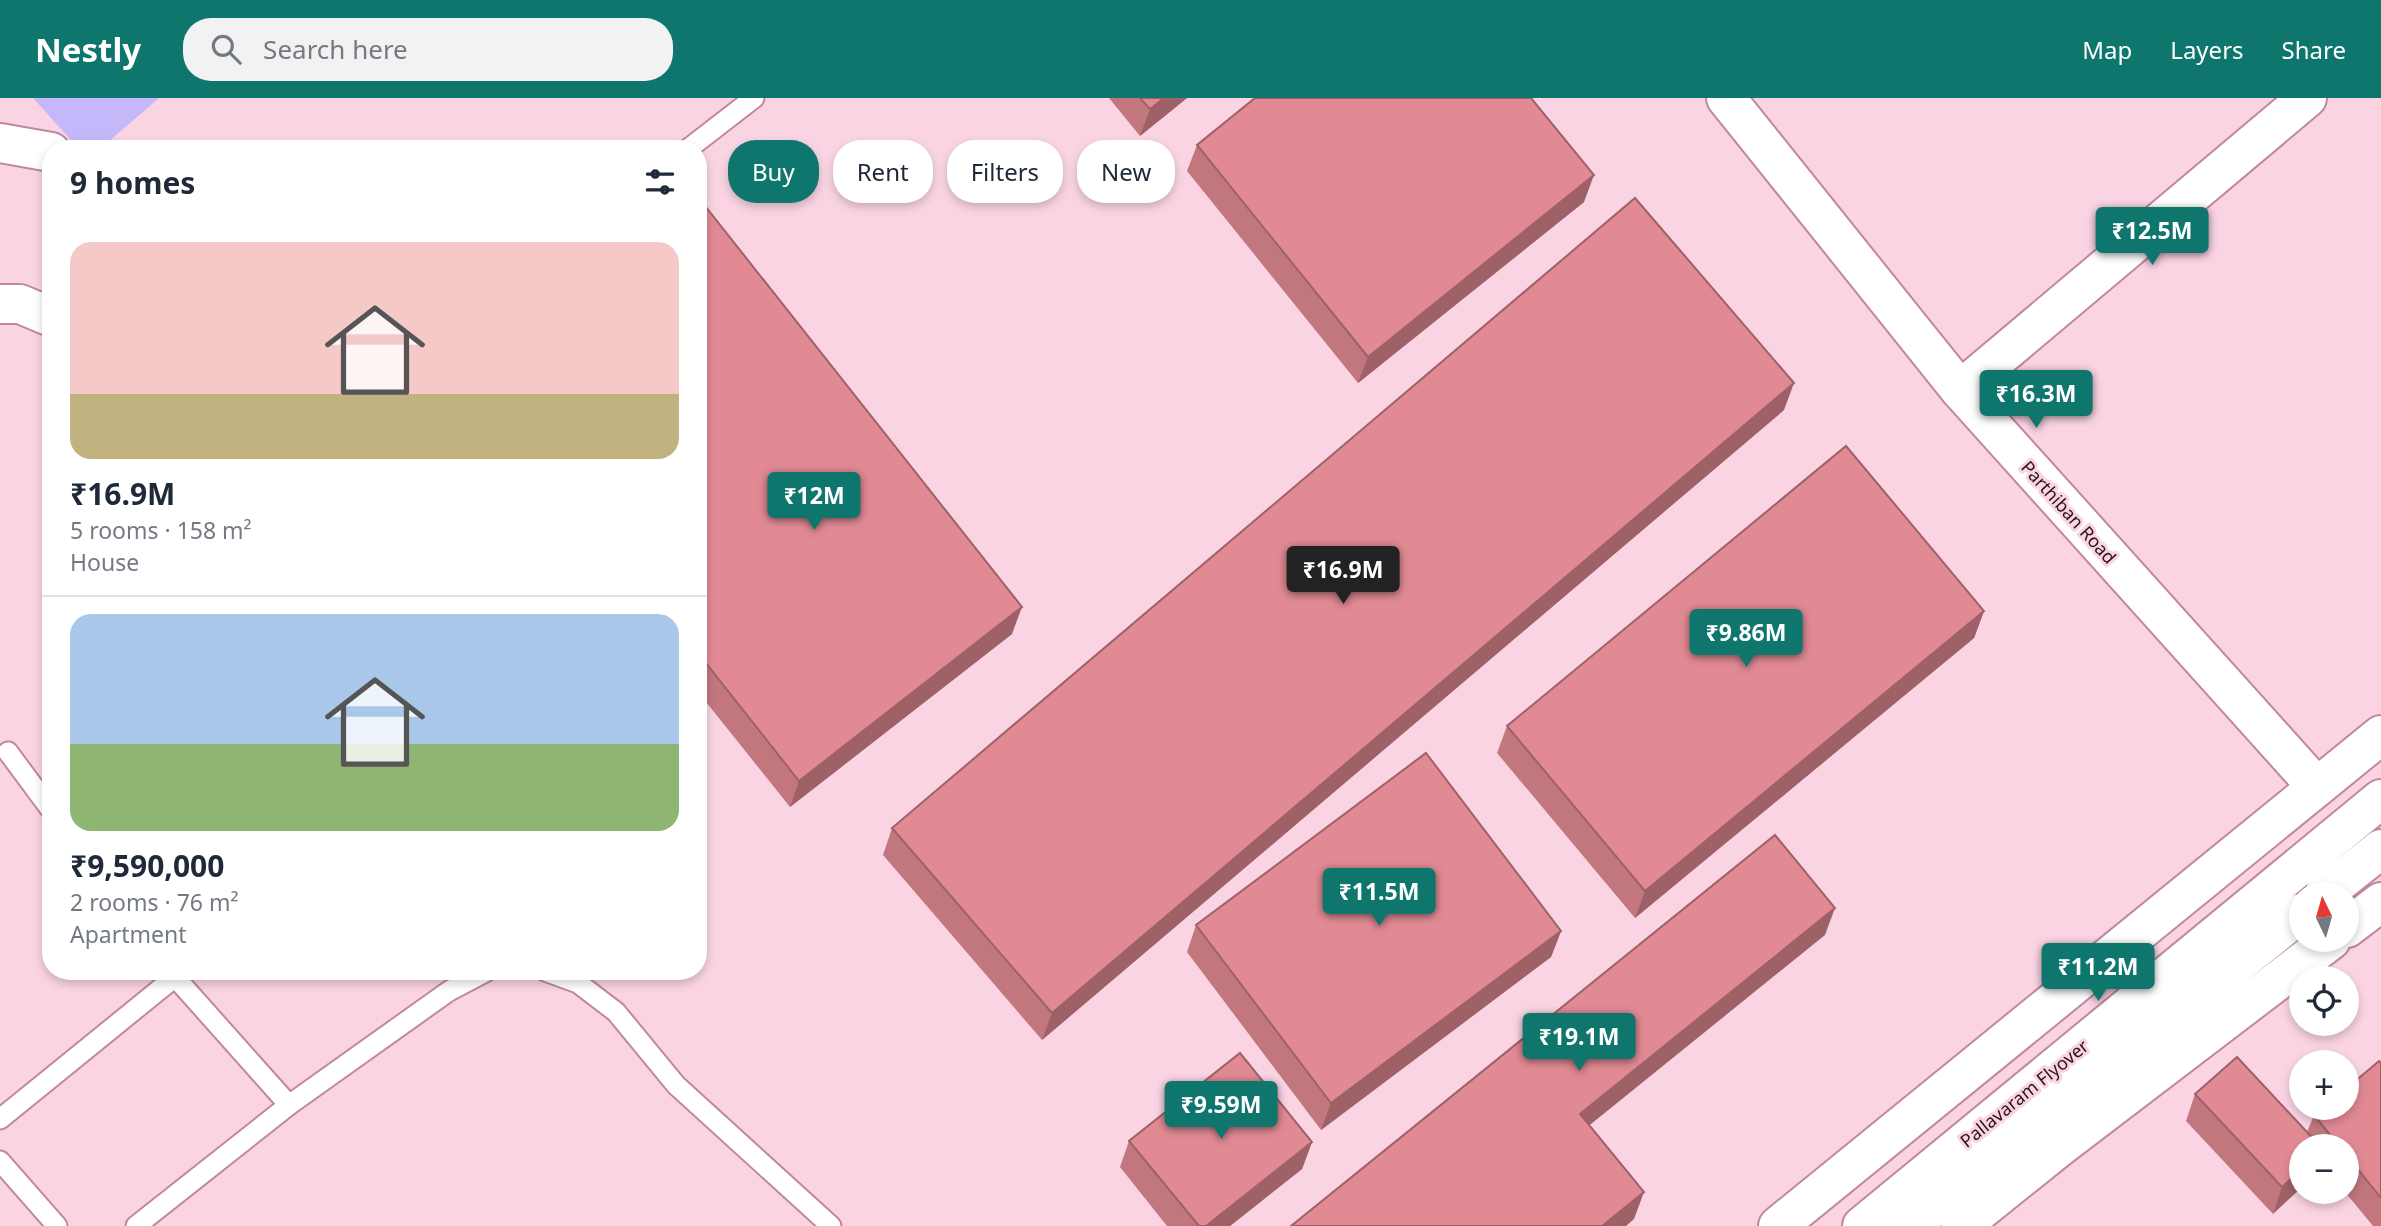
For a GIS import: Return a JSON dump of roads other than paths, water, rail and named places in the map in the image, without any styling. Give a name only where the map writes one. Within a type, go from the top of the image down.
[{"type":"street","name":"Parthiban Road","points":[[1726,98],[1960,390],[2317,787]]},
{"type":"street","points":[[1960,390],[2306,98]]},
{"type":"street","points":[[0,144],[42,151]]},
{"type":"street","points":[[0,304],[20,304],[42,313]]},
{"type":"street","points":[[1778,1226],[2381,735]]},
{"type":"street","name":"Pallavaram Flyover","points":[[1862,1226],[2381,799]]},
{"type":"street","points":[[2339,882],[2381,849]]},
{"type":"street","points":[[2359,919],[2381,902]]},
{"type":"street","name":"Pallavaram Flyover","points":[[1910,1226],[2289,922]]},
{"type":"street","points":[[1961,1226],[2057,1149],[2315,952]]},
{"type":"lane","points":[[700,140],[754,98]]},
{"type":"lane","points":[[8,752],[42,798]]},
{"type":"lane","points":[[0,1119],[166,980]]},
{"type":"lane","points":[[178,980],[289,1105]]},
{"type":"lane","points":[[136,1226],[289,1105],[449,991],[470,980]]},
{"type":"lane","points":[[568,980],[578,984],[616,1013],[676,1085],[831,1226]]},
{"type":"lane","points":[[0,1161],[57,1226]]}]
